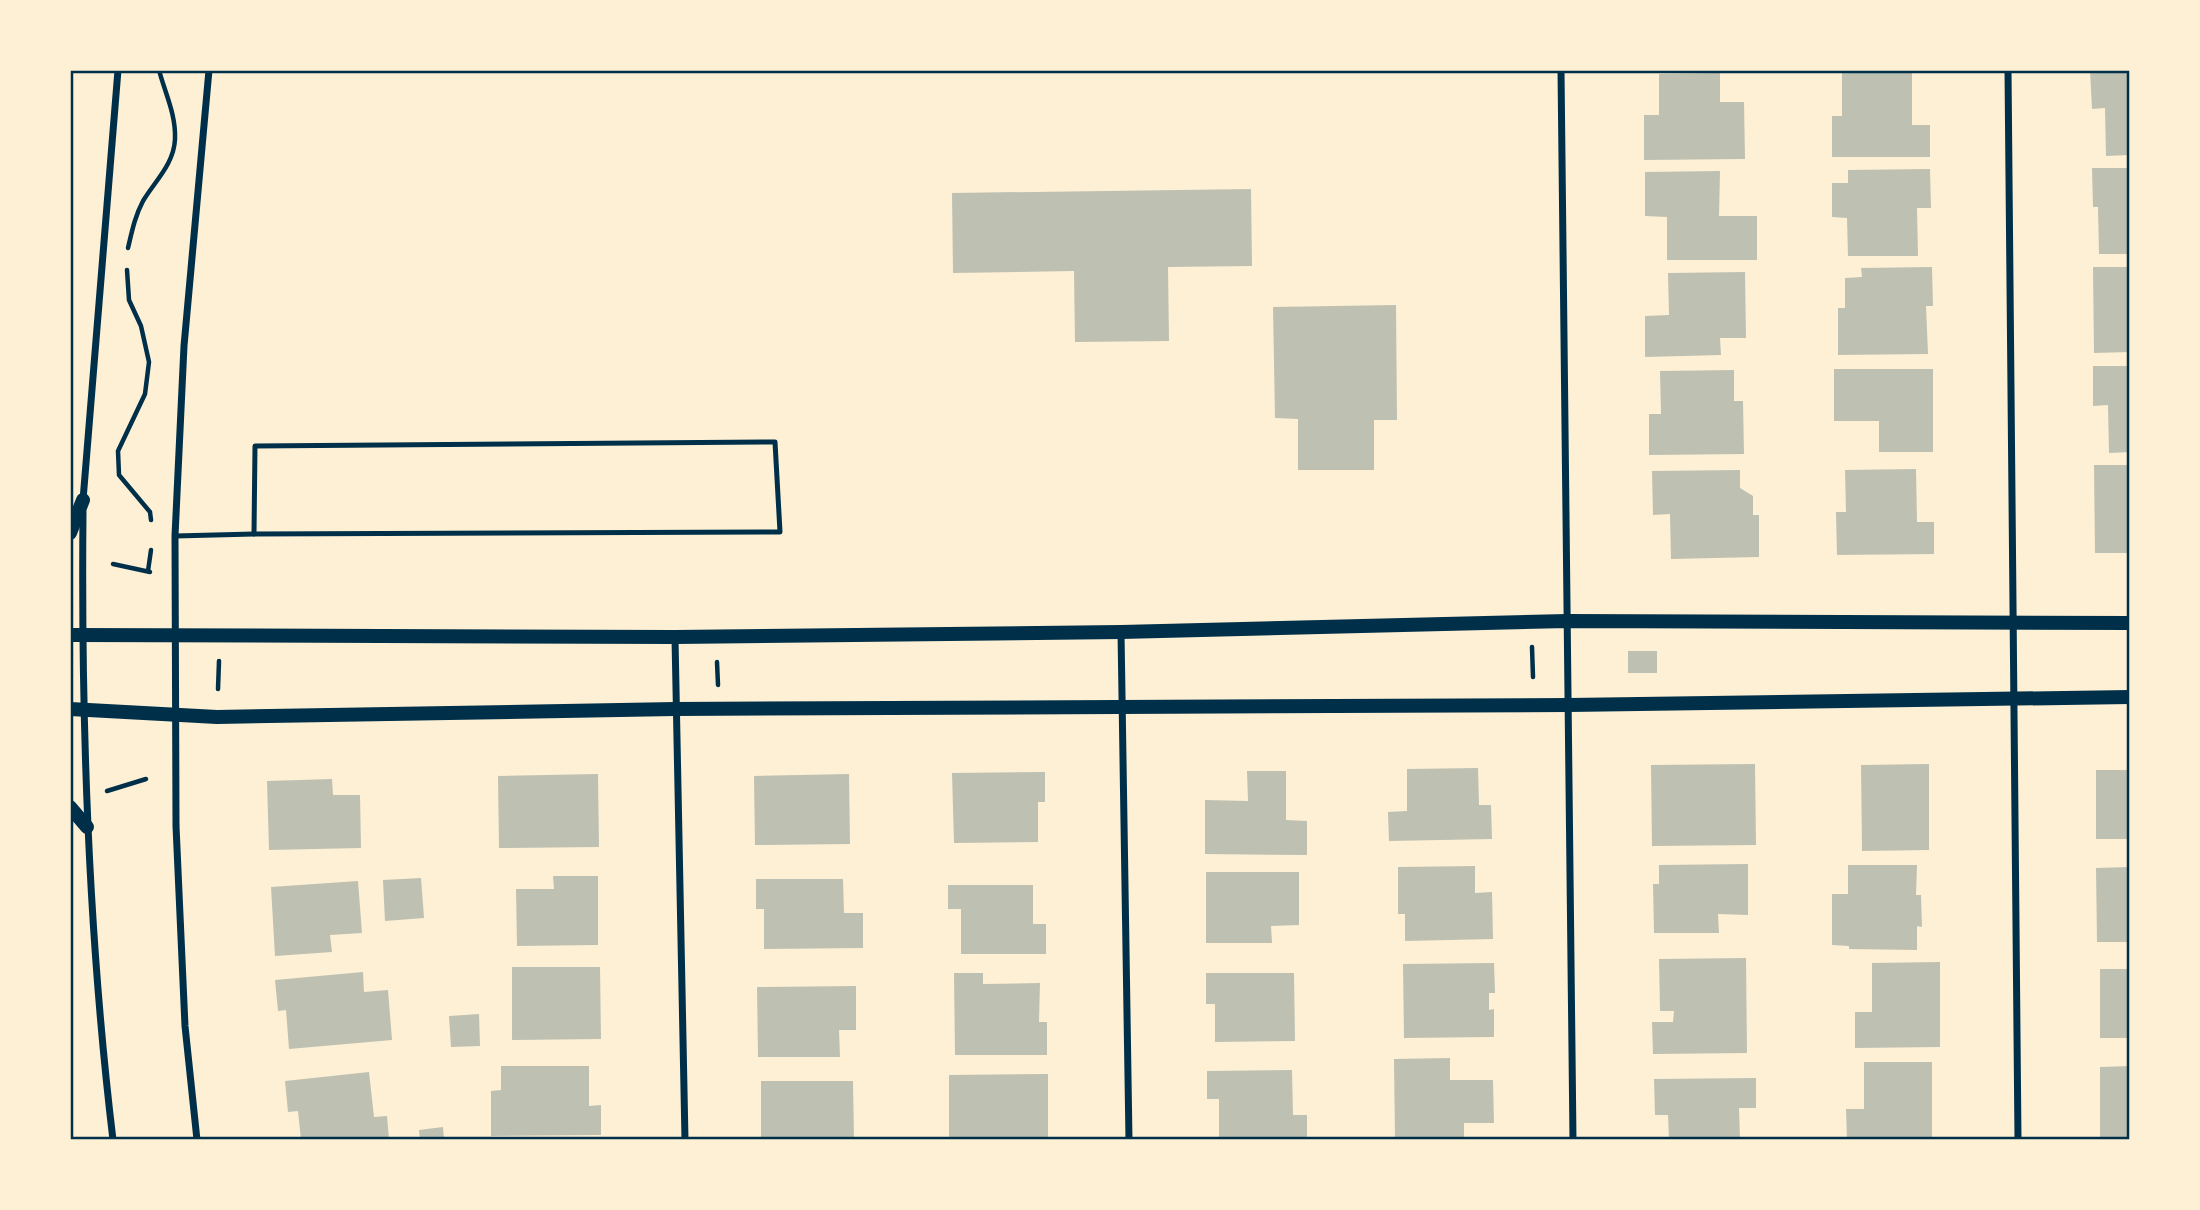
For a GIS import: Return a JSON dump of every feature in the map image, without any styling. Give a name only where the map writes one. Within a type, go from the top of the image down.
[{"type":"main road","points":[[70,533],[83,500]]},
{"type":"main road","points":[[76,636],[675,637],[1121,632],[1567,621],[2130,623]]},
{"type":"main road","points":[[77,709],[217,717],[675,709],[1569,705],[2130,696]]},
{"type":"main road","points":[[70,807],[87,827]]},
{"type":"street","points":[[113,1140],[77,709],[76,636],[83,500],[118,70]]},
{"type":"street","points":[[197,1140],[185,1026],[175,715],[175,536],[184,346],[209,70]]},
{"type":"street","points":[[1562,70],[1573,1140]]},
{"type":"street","points":[[2008,70],[2018,1140]]},
{"type":"street","points":[[1121,632],[1129,1140]]},
{"type":"street","points":[[675,637],[685,1140]]},
{"type":"lane","points":[[175,536],[780,532],[775,442],[255,446],[254,534]]},
{"type":"path","points":[[151,525],[150,512],[119,475],[118,451],[145,394],[149,362],[141,326],[129,300],[126,261],[133,223],[144,201],[167,169],[175,141],[172,110],[159,70]]},
{"type":"path","points":[[148,571],[152,538]]},
{"type":"path","points":[[113,564],[161,574]]},
{"type":"path","points":[[1532,639],[1533,677]]},
{"type":"path","points":[[717,651],[718,688]]},
{"type":"path","points":[[218,688],[219,660]]},
{"type":"path","points":[[107,791],[146,779]]},
{"type":"building","points":[[1842,70],[1912,70],[1912,125],[1930,125],[1930,157],[1832,157],[1832,116],[1842,116]]},
{"type":"building","points":[[2090,70],[2130,70],[2130,155],[2106,156],[2105,108],[2092,109]]},
{"type":"building","points":[[1720,73],[1720,102],[1744,102],[1745,159],[1644,160],[1644,115],[1659,115],[1659,74]]},
{"type":"building","points":[[2092,168],[2130,168],[2130,254],[2099,254],[2098,207],[2093,207]]},
{"type":"building","points":[[1930,169],[1931,208],[1917,208],[1918,256],[1848,256],[1847,218],[1832,217],[1832,183],[1848,183],[1848,170]]},
{"type":"building","points":[[1720,171],[1719,216],[1757,216],[1757,260],[1667,260],[1667,217],[1645,216],[1645,172]]},
{"type":"building","points":[[1251,189],[1252,266],[1168,267],[1169,341],[1075,342],[1074,271],[953,273],[952,193]]},
{"type":"building","points":[[1932,267],[1933,306],[1926,306],[1928,354],[1838,355],[1838,308],[1845,308],[1845,278],[1862,277],[1861,268]]},
{"type":"building","points":[[2093,267],[2130,267],[2130,352],[2094,353]]},
{"type":"building","points":[[1745,272],[1746,338],[1720,338],[1721,355],[1645,357],[1645,316],[1669,315],[1668,273]]},
{"type":"building","points":[[1396,305],[1397,420],[1374,420],[1374,470],[1298,470],[1298,419],[1275,418],[1273,307]]},
{"type":"building","points":[[2093,366],[2130,366],[2130,452],[2109,453],[2108,405],[2093,406]]},
{"type":"building","points":[[1834,369],[1933,369],[1933,452],[1879,452],[1879,421],[1834,421]]},
{"type":"building","points":[[1734,370],[1734,401],[1743,401],[1744,454],[1649,455],[1649,414],[1661,414],[1660,371]]},
{"type":"building","points":[[2094,465],[2130,465],[2130,553],[2095,553]]},
{"type":"building","points":[[1916,469],[1917,522],[1934,522],[1934,554],[1837,555],[1836,512],[1846,512],[1845,470]]},
{"type":"building","points":[[1740,470],[1740,488],[1753,496],[1753,515],[1759,515],[1759,557],[1671,559],[1670,514],[1653,515],[1652,471]]},
{"type":"building","points":[[1628,651],[1657,651],[1657,673],[1628,673]]},
{"type":"building","points":[[1755,764],[1756,845],[1652,846],[1651,765]]},
{"type":"building","points":[[1929,764],[1929,850],[1862,851],[1861,765]]},
{"type":"building","points":[[1478,768],[1479,805],[1491,805],[1492,839],[1389,841],[1388,812],[1407,811],[1407,769]]},
{"type":"building","points":[[2096,770],[2130,770],[2130,839],[2096,839]]},
{"type":"building","points":[[1247,771],[1286,771],[1286,820],[1307,821],[1307,855],[1205,854],[1205,800],[1248,801]]},
{"type":"building","points":[[1045,772],[1045,802],[1038,802],[1038,842],[954,843],[952,773]]},
{"type":"building","points":[[598,774],[599,847],[499,848],[498,776]]},
{"type":"building","points":[[849,774],[850,844],[755,845],[754,776]]},
{"type":"building","points":[[332,779],[333,795],[360,795],[361,848],[269,850],[267,781]]},
{"type":"building","points":[[1748,864],[1748,915],[1718,914],[1719,933],[1654,933],[1653,884],[1659,884],[1659,865]]},
{"type":"building","points":[[1848,865],[1917,865],[1916,895],[1921,895],[1922,927],[1917,926],[1917,950],[1849,949],[1849,946],[1832,945],[1832,894],[1848,894]]},
{"type":"building","points":[[1475,866],[1475,893],[1492,892],[1493,939],[1405,941],[1405,914],[1398,914],[1398,867]]},
{"type":"building","points":[[2130,867],[2130,942],[2097,942],[2096,868]]},
{"type":"building","points":[[1206,872],[1299,872],[1299,925],[1271,926],[1272,943],[1206,943]]},
{"type":"building","points":[[553,876],[598,876],[598,945],[517,946],[516,889],[554,889]]},
{"type":"building","points":[[421,878],[424,918],[385,921],[383,880]]},
{"type":"building","points":[[756,879],[843,879],[844,913],[863,913],[863,948],[764,949],[764,909],[756,909]]},
{"type":"building","points":[[358,881],[362,933],[330,935],[332,952],[275,956],[271,887]]},
{"type":"building","points":[[948,885],[1033,885],[1033,924],[1046,924],[1046,954],[961,954],[961,909],[948,909]]},
{"type":"building","points":[[1746,958],[1747,1053],[1653,1054],[1652,1022],[1673,1022],[1674,1011],[1660,1011],[1659,959]]},
{"type":"building","points":[[1940,962],[1940,1047],[1855,1048],[1855,1012],[1872,1012],[1872,963]]},
{"type":"building","points":[[1494,963],[1495,993],[1489,993],[1489,1010],[1494,1009],[1494,1037],[1404,1038],[1403,964]]},
{"type":"building","points":[[512,967],[600,967],[601,1039],[512,1040]]},
{"type":"building","points":[[2100,969],[2130,969],[2130,1038],[2100,1038]]},
{"type":"building","points":[[363,972],[364,992],[388,990],[392,1040],[289,1049],[286,1010],[278,1011],[275,980]]},
{"type":"building","points":[[954,973],[983,973],[983,984],[1040,983],[1039,1022],[1047,1022],[1047,1055],[955,1055]]},
{"type":"building","points":[[1206,973],[1294,973],[1295,1041],[1215,1042],[1215,1004],[1206,1004]]},
{"type":"building","points":[[856,986],[856,1030],[839,1030],[840,1057],[758,1057],[757,987]]},
{"type":"building","points":[[479,1014],[480,1046],[451,1047],[449,1016]]},
{"type":"building","points":[[1450,1058],[1450,1080],[1493,1080],[1494,1123],[1464,1123],[1464,1140],[1395,1140],[1394,1059]]},
{"type":"building","points":[[1864,1062],[1932,1062],[1932,1140],[1847,1140],[1846,1109],[1864,1109]]},
{"type":"building","points":[[501,1066],[589,1066],[589,1106],[601,1105],[601,1135],[491,1136],[491,1091],[501,1090]]},
{"type":"building","points":[[2130,1066],[2130,1140],[2100,1140],[2100,1067]]},
{"type":"building","points":[[1292,1070],[1293,1115],[1307,1115],[1307,1140],[1219,1140],[1219,1099],[1207,1099],[1207,1071]]},
{"type":"building","points":[[369,1072],[374,1117],[387,1116],[389,1140],[301,1140],[298,1111],[288,1112],[285,1081]]},
{"type":"building","points":[[1048,1074],[1048,1140],[949,1140],[949,1075]]},
{"type":"building","points":[[1756,1078],[1756,1108],[1739,1108],[1740,1140],[1669,1140],[1668,1115],[1655,1115],[1654,1079]]},
{"type":"building","points":[[761,1081],[853,1081],[854,1140],[761,1140]]},
{"type":"building","points":[[443,1127],[444,1140],[420,1140],[419,1130]]}]
